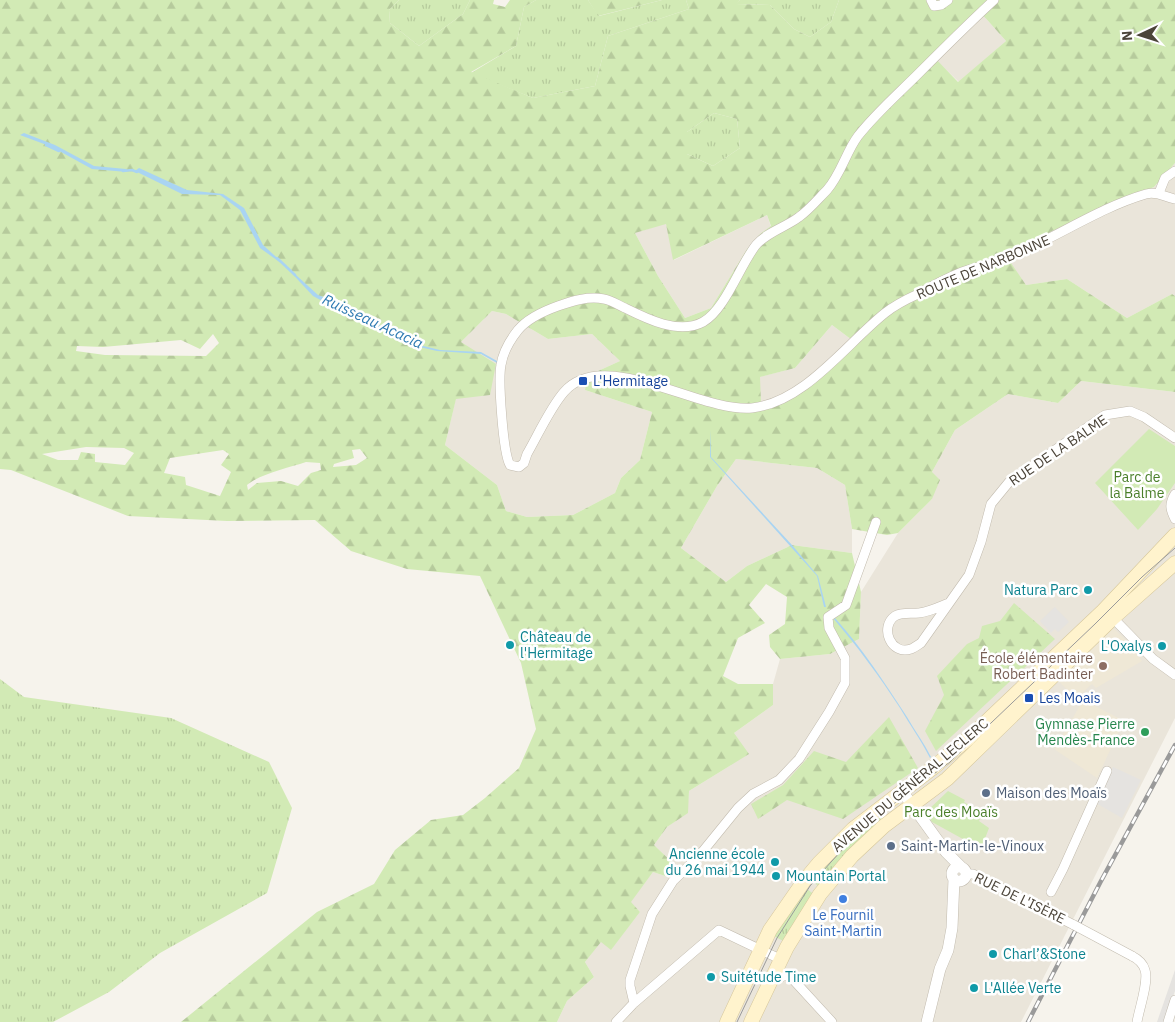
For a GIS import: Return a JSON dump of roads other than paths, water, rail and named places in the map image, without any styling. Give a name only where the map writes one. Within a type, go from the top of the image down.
[{"type":"main road","name":"AVENUE DU GÉNÉRAL LECLERC","points":[[727,1022],[770,930],[819,863],[852,829],[969,738],[1103,611],[1175,535]]},
{"type":"main road","name":"AVENUE DU GÉNÉRAL LECLERC","points":[[751,1022],[780,959],[820,894],[836,873],[867,840],[946,779],[1113,618],[1175,563]]},
{"type":"street","points":[[931,0],[934,6],[941,5],[948,0]]},
{"type":"street","name":"ROUTE DE NARBONNE","points":[[994,0],[875,116],[857,138],[842,168],[828,188],[808,210],[758,243],[742,264],[728,292],[704,322],[690,326],[673,326],[655,322],[606,299],[591,298],[573,300],[551,308],[528,320],[518,329],[508,344],[501,362],[505,450],[510,465],[519,467],[524,463],[564,392],[575,384],[588,379],[619,376],[640,380],[725,406],[751,408],[762,406],[780,399],[811,380],[886,312],[906,300],[963,272],[997,262],[1030,247],[1107,208],[1147,194],[1159,193]]},
{"type":"street","points":[[1175,172],[1165,178],[1159,193],[1175,199]]},
{"type":"street","name":"RUE DE LA BALME","points":[[949,603],[920,613],[895,616],[888,627],[888,636],[891,643],[897,648],[906,650],[912,649],[921,643],[949,603],[968,575],[981,542],[991,504],[1009,482],[1105,415],[1130,411],[1144,417],[1175,438]]},
{"type":"street","points":[[1175,494],[1170,502],[1170,508],[1175,519]]},
{"type":"street","points":[[634,1003],[630,980],[652,914],[673,881],[699,856],[753,794],[778,780],[799,759],[830,712],[845,683],[845,658],[829,628],[828,617],[846,604],[876,522]]},
{"type":"street","points":[[1113,618],[1153,659],[1175,674]]},
{"type":"street","points":[[1051,892],[1107,771]]},
{"type":"street","points":[[902,791],[946,852],[959,874],[948,950],[940,969],[927,1022]]},
{"type":"street","name":"RUE DE L'ISÈRE","points":[[959,874],[973,874],[1139,960],[1146,977],[1137,1022]]},
{"type":"street","points":[[616,1022],[634,1003],[719,930],[780,959]]},
{"type":"street","points":[[781,977],[788,974],[832,1022]]},
{"type":"street","points":[[1168,1022],[1175,1000]]},
{"type":"water","points":[[24,133],[55,145],[94,166],[126,169],[127,172],[92,169],[52,147],[20,135]]},
{"type":"water","points":[[139,168],[187,190],[223,194],[244,208],[263,245],[318,295],[329,299],[340,307],[347,308],[415,344],[440,350],[481,352],[497,361],[497,363],[481,354],[437,351],[415,346],[313,296],[285,266],[260,248],[240,210],[220,195],[182,194],[135,171]]},
{"type":"water","points":[[710,430],[711,457],[818,576],[826,607],[824,607],[817,576],[710,457]]},
{"type":"water","points":[[833,618],[855,641],[882,679],[907,717],[930,758],[900,708]]},
{"type":"waterway","name":"Ruisseau Acacia","points":[[46,145],[59,151]]},
{"type":"waterway","name":"Ruisseau Acacia","points":[[123,171],[132,170],[137,172]]},
{"type":"waterway","name":"Ruisseau Acacia","points":[[277,258],[295,275]]},
{"type":"tram line","points":[[737,1022],[777,938],[810,886],[854,837],[896,802],[950,762],[1142,577],[1175,548]]},
{"type":"railway","points":[[1028,1022],[1101,881],[1175,745]]},
{"type":"place","name":"L'Hermitage","points":[[583,381]]},
{"type":"place","name":"Natura Parc","points":[[1088,590]]},
{"type":"place","name":"Château de l'Hermitage","points":[[510,645]]},
{"type":"place","name":"L'Oxalys","points":[[1162,646]]},
{"type":"place","name":"École élémentaire Robert Badinter","points":[[1103,666]]},
{"type":"place","name":"Les Moais","points":[[1029,698]]},
{"type":"place","name":"Gymnase Pierre Mendès-France","points":[[1145,732]]},
{"type":"place","name":"Maison des Moaïs","points":[[986,793]]},
{"type":"place","name":"Saint-Martin-le-Vinoux","points":[[891,846]]},
{"type":"place","name":"Ancienne école du 26 mai 1944","points":[[775,862]]},
{"type":"place","name":"Mountain Portal","points":[[776,876]]},
{"type":"place","name":"Le Fournil Saint-Martin","points":[[843,899]]},
{"type":"place","name":"Charl’&Stone","points":[[993,954]]},
{"type":"place","name":"Suitétude Time","points":[[711,977]]},
{"type":"place","name":"L'Allée Verte","points":[[974,988]]},
{"type":"park label","name":"Parc de la Balme","points":[[1137,486]]},
{"type":"park label","name":"Parc des Moaïs","points":[[951,812]]}]
